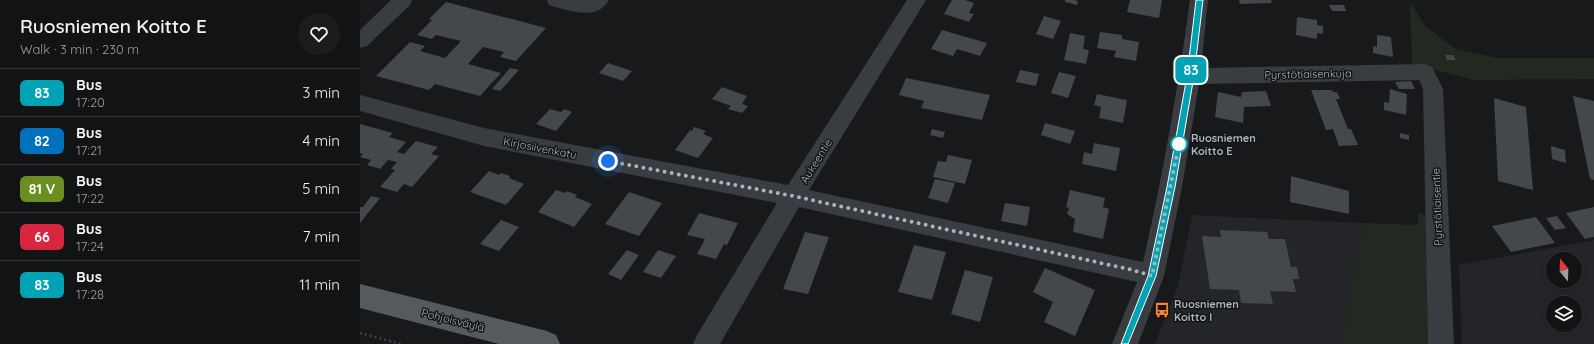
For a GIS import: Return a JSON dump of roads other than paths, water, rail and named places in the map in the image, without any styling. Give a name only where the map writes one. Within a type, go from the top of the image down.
[{"type":"main road","name":"Pohjoisväylä","points":[[360,296],[547,344]]},
{"type":"street","points":[[360,41],[403,0]]},
{"type":"street","points":[[556,0],[585,7],[595,5],[600,0]]},
{"type":"street","name":"Aukeentie","points":[[706,344],[793,196],[917,0]]},
{"type":"street","points":[[1125,344],[1152,276],[1171,187],[1190,76],[1200,0]]},
{"type":"street","name":"Pyrstötiaisenkuja","points":[[1190,76],[1425,72]]},
{"type":"street","name":"Pyrstötiaisentie","points":[[1425,72],[1433,89],[1441,344]]},
{"type":"street","name":"Kirjosiivenkatu","points":[[360,103],[484,137],[793,196],[1133,270],[1152,276]]},
{"type":"place","name":"Ruosniemen Koitto E","points":[[1179,144]]},
{"type":"place","name":"Ruosniemen Koitto I","points":[[1162,310]]}]
